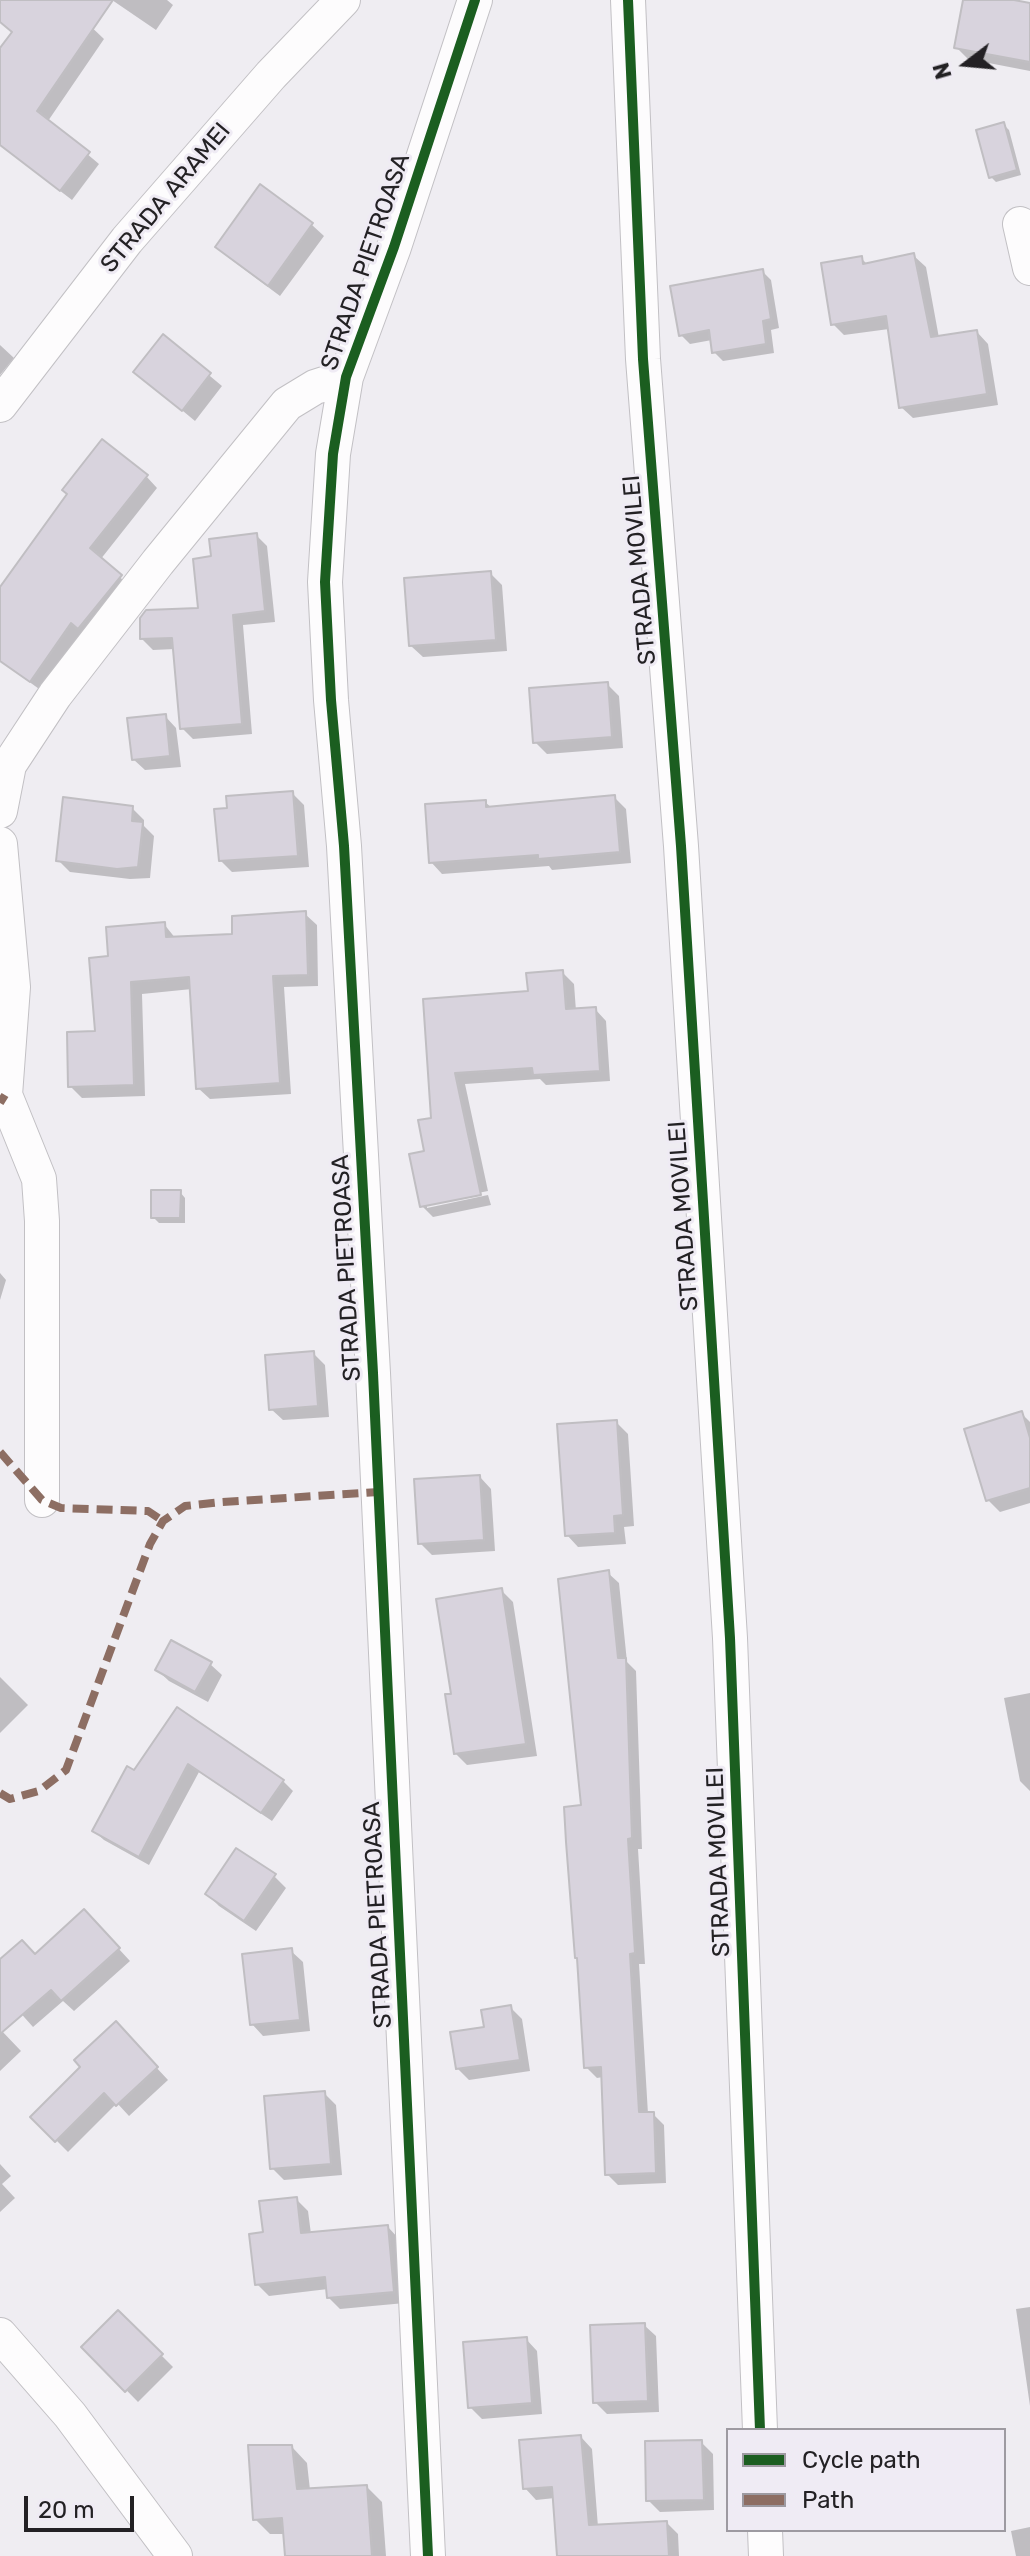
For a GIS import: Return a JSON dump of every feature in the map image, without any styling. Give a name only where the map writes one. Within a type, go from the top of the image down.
[{"type":"street","name":"STRADA ARAMEI","points":[[0,405],[127,240],[271,75],[343,0]]},
{"type":"street","name":"STRADA PIETROASA","points":[[428,2556],[373,1357],[344,846],[331,700],[325,582],[333,454],[346,377],[394,247],[475,0]]},
{"type":"street","name":"STRADA MOVILEI","points":[[628,0],[643,359],[681,846],[730,1638],[760,2428]]},
{"type":"street","points":[[1020,224],[1030,268]]},
{"type":"street","name":"STRADA PIETROASA","points":[[0,811],[9,765],[55,695],[158,562],[287,404],[315,387],[346,377]]},
{"type":"street","points":[[0,844],[13,987],[5,1095],[39,1179],[42,1221],[42,1500]]},
{"type":"street","points":[[0,2335],[70,2415],[175,2556]]},
{"type":"street","points":[[765,2532],[766,2556]]},
{"type":"building","points":[[0,0],[113,0],[37,111],[90,152],[60,191],[0,145],[0,48],[12,32],[0,22]]},
{"type":"building","points":[[963,0],[1030,3],[1030,62],[954,48]]},
{"type":"building","points":[[1004,122],[1017,170],[989,178],[976,130]]},
{"type":"building","points":[[260,184],[313,223],[268,286],[215,247]]},
{"type":"building","points":[[914,253],[931,337],[977,330],[987,394],[899,408],[886,316],[831,325],[821,263],[862,256],[863,264]]},
{"type":"building","points":[[763,269],[771,319],[763,321],[766,344],[712,353],[709,330],[679,336],[670,286]]},
{"type":"building","points":[[163,334],[211,373],[182,411],[133,372]]},
{"type":"building","points":[[102,439],[148,475],[90,548],[122,575],[78,629],[71,623],[30,682],[0,661],[0,587],[67,494],[62,490]]},
{"type":"building","points":[[257,533],[265,611],[233,615],[242,724],[180,729],[172,638],[140,639],[140,618],[146,610],[198,608],[193,559],[211,556],[209,539]]},
{"type":"building","points":[[491,571],[496,640],[409,646],[404,578]]},
{"type":"building","points":[[608,682],[612,737],[533,743],[529,688]]},
{"type":"building","points":[[166,714],[170,756],[132,760],[127,718]]},
{"type":"building","points":[[293,791],[298,856],[219,861],[214,809],[227,808],[226,796]]},
{"type":"building","points":[[615,795],[620,852],[429,863],[425,804],[486,800],[486,807]]},
{"type":"building","points":[[63,797],[133,806],[132,821],[143,822],[138,867],[117,869],[56,861]]},
{"type":"building","points":[[306,911],[308,975],[273,976],[280,1083],[196,1089],[189,977],[131,982],[134,1085],[68,1087],[67,1032],[95,1031],[89,958],[108,956],[106,927],[165,922],[166,937],[232,934],[232,916]]},
{"type":"building","points":[[563,970],[566,1009],[596,1007],[600,1071],[533,1075],[532,1068],[455,1073],[481,1195],[420,1207],[409,1154],[424,1151],[418,1120],[431,1118],[423,999],[528,991],[526,973]]},
{"type":"building","points":[[151,1190],[181,1190],[180,1218],[151,1218]]},
{"type":"building","points":[[314,1351],[318,1406],[269,1410],[265,1355]]},
{"type":"building","points":[[1022,1411],[1030,1438],[1030,1488],[986,1501],[964,1429]]},
{"type":"building","points":[[617,1420],[623,1515],[614,1516],[615,1533],[565,1536],[557,1424]]},
{"type":"building","points":[[480,1475],[484,1540],[418,1544],[414,1479]]},
{"type":"building","points":[[609,1570],[618,1658],[626,1658],[632,1838],[628,1839],[635,1953],[630,1954],[639,2112],[654,2112],[656,2173],[605,2175],[601,2067],[584,2068],[575,1958],[564,1807],[581,1805],[558,1579]]},
{"type":"building","points":[[502,1588],[526,1744],[454,1754],[445,1694],[451,1694],[436,1599]]},
{"type":"building","points":[[171,1640],[212,1662],[195,1692],[155,1670]]},
{"type":"building","points":[[177,1707],[284,1780],[261,1813],[188,1764],[139,1857],[92,1831],[127,1766],[134,1770]]},
{"type":"building","points":[[236,1848],[276,1874],[244,1921],[205,1894]]},
{"type":"building","points":[[84,1909],[120,1948],[61,2001],[51,1990],[0,2034],[0,1959],[22,1940],[35,1954]]},
{"type":"building","points":[[292,1948],[300,2020],[250,2025],[242,1954]]},
{"type":"building","points":[[511,2005],[520,2060],[456,2069],[450,2032],[484,2027],[481,2010]]},
{"type":"building","points":[[116,2021],[158,2067],[116,2106],[104,2093],[55,2142],[30,2117],[80,2067],[74,2060]]},
{"type":"building","points":[[325,2091],[331,2164],[270,2169],[264,2096]]},
{"type":"building","points":[[297,2197],[301,2233],[388,2225],[394,2292],[327,2298],[325,2277],[255,2285],[249,2234],[263,2232],[259,2201]]},
{"type":"building","points":[[118,2310],[163,2354],[125,2392],[81,2347]]},
{"type":"building","points":[[645,2323],[648,2401],[593,2403],[590,2325]]},
{"type":"building","points":[[527,2337],[532,2403],[468,2408],[463,2342]]},
{"type":"building","points":[[581,2435],[589,2525],[667,2521],[669,2556],[557,2556],[552,2487],[523,2489],[519,2440]]},
{"type":"building","points":[[702,2440],[704,2500],[646,2501],[645,2441]]},
{"type":"building","points":[[248,2445],[292,2445],[297,2489],[367,2485],[372,2556],[285,2556],[282,2518],[253,2520]]},
{"type":"marked path","points":[[0,1103],[5,1095]]},
{"type":"marked path","points":[[0,1452],[42,1500],[61,1508],[148,1511],[163,1521]]},
{"type":"marked path","points":[[0,1793],[10,1799],[39,1791],[66,1770],[150,1544],[163,1521],[185,1506],[379,1492]]},
{"type":"cycle path","points":[[428,2556],[373,1373],[344,846],[331,700],[325,582],[333,454],[346,377],[394,247],[475,0]]},
{"type":"cycle path","points":[[628,0],[643,359],[681,846],[730,1638],[760,2428]]}]
